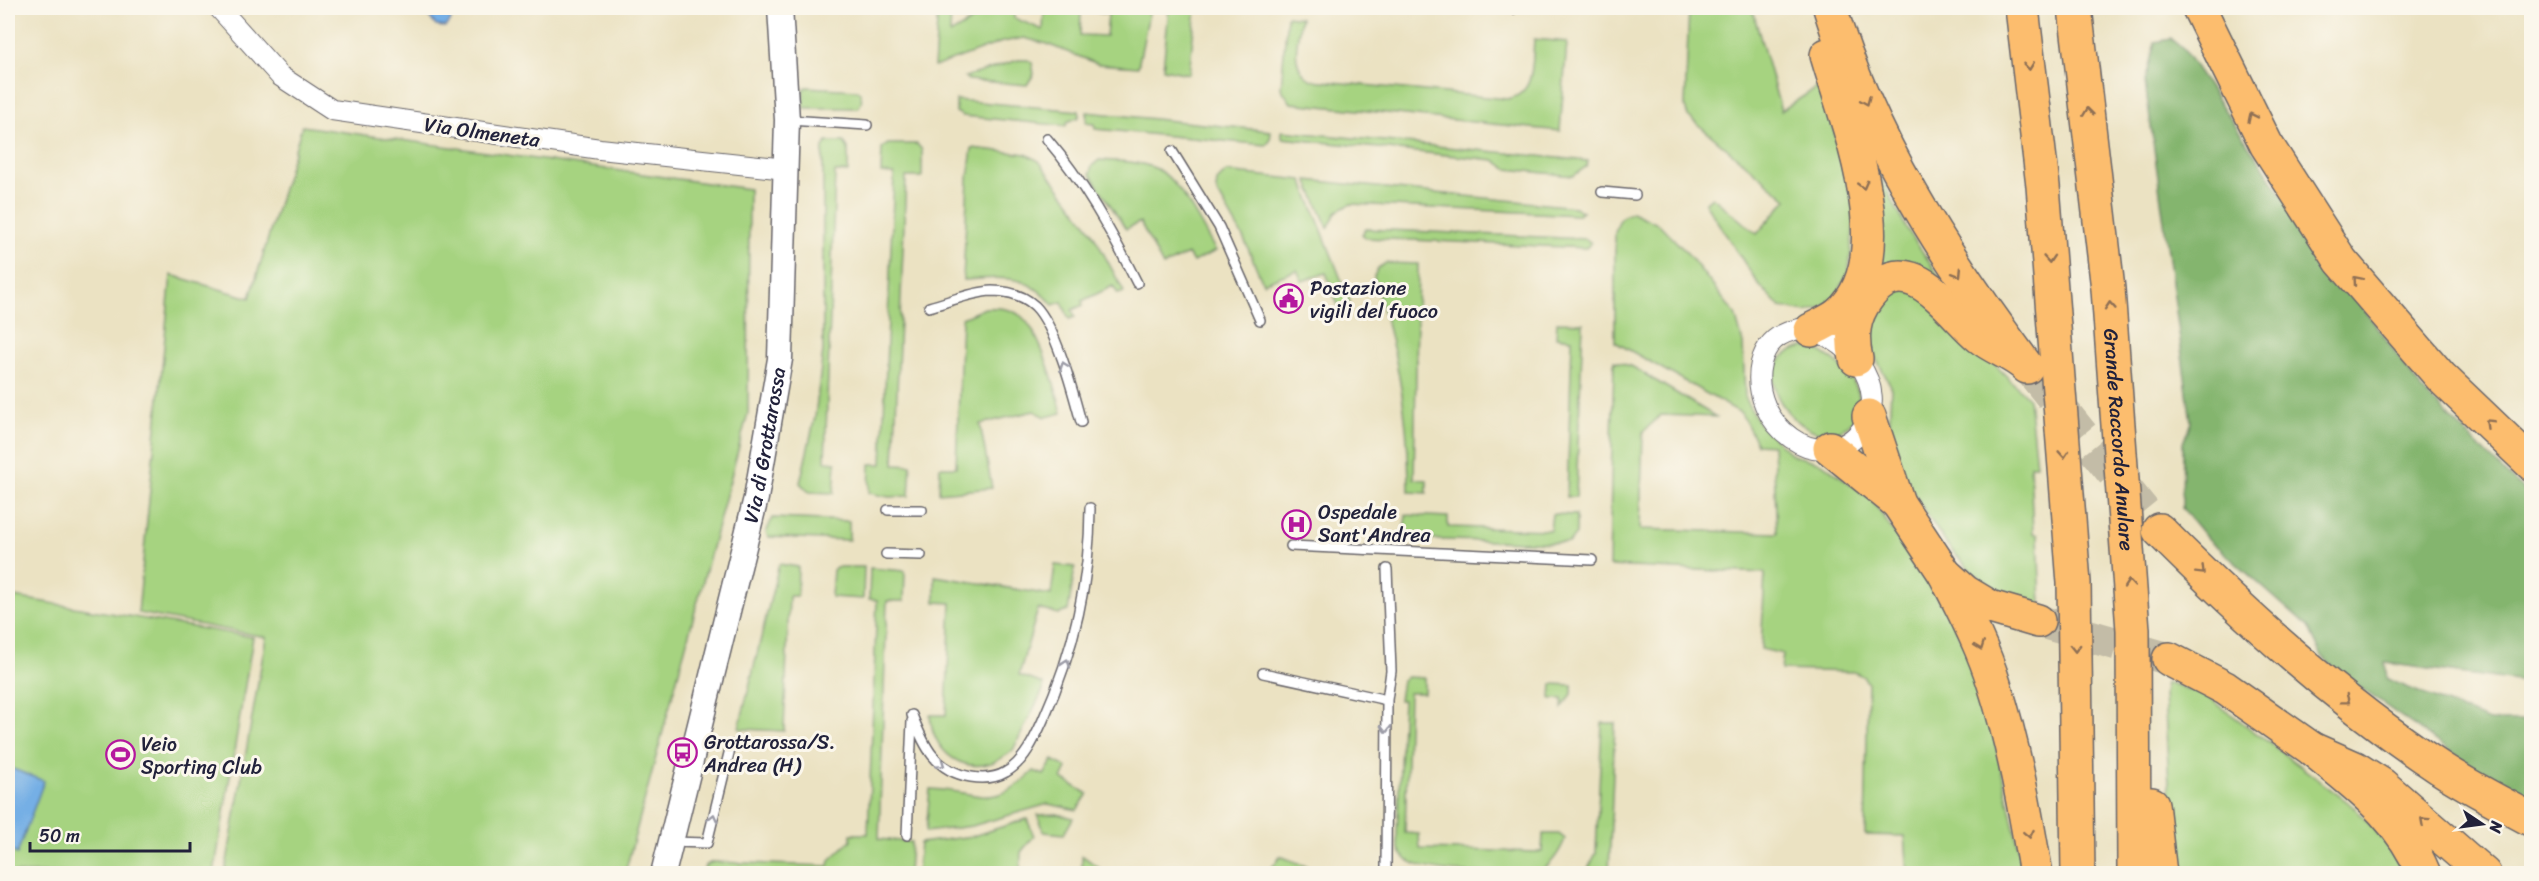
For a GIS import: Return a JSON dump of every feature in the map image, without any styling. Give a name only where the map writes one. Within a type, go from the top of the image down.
[{"type":"highway","points":[[1811,330],[1838,315],[1858,287],[1867,259],[1870,221],[1868,200],[1812,8]]},
{"type":"highway","points":[[1830,8],[1839,37],[1872,116],[1923,216],[1965,284],[2028,368],[1981,337],[1926,284],[1901,278],[1879,285],[1862,305],[1853,331],[1856,358]]},
{"type":"highway","points":[[2022,8],[2043,186],[2074,583],[2078,873]]},
{"type":"highway","name":"Grande Raccordo Anulare","points":[[2075,8],[2108,289],[2133,630],[2134,873]]},
{"type":"highway","points":[[2199,8],[2266,144],[2341,261],[2441,377],[2532,464]]},
{"type":"highway","points":[[1869,416],[1898,504],[1945,574],[1976,635],[1994,684],[2018,781],[2036,873]]},
{"type":"highway","points":[[1830,448],[1898,504]]},
{"type":"highway","points":[[2159,530],[2271,639],[2344,699],[2442,769],[2532,820]]},
{"type":"highway","points":[[1945,574],[1965,592],[1990,607],[2038,621]]},
{"type":"highway","points":[[2133,630],[2160,873]]},
{"type":"highway","points":[[2169,660],[2225,688],[2312,749],[2396,822],[2410,842],[2424,873]]},
{"type":"highway","points":[[2312,749],[2355,768],[2382,785],[2484,873]]},
{"type":"street","name":"Via Olmeneta","points":[[219,8],[280,76],[332,110],[588,147],[786,169]]},
{"type":"street","name":"Via di Grottarossa","points":[[663,873],[765,456],[780,359],[787,120],[780,8]]},
{"type":"street","points":[[1811,330],[1837,340],[1856,358],[1867,380],[1870,404],[1869,416],[1856,435],[1830,448],[1808,445],[1785,434],[1766,411],[1758,385],[1762,359],[1775,338],[1786,332],[1811,330]]},
{"type":"lane","points":[[787,120],[867,125]]},
{"type":"lane","points":[[1047,139],[1065,159],[1114,237],[1137,283]]},
{"type":"lane","points":[[1172,151],[1219,227],[1260,320]]},
{"type":"lane","points":[[1602,192],[1635,195]]},
{"type":"lane","points":[[929,307],[991,291],[1008,293],[1028,301],[1040,313],[1049,330],[1081,422]]},
{"type":"lane","points":[[907,835],[912,715],[926,749],[933,758],[950,771],[968,776],[993,777],[1006,772],[1017,763],[1038,732],[1070,653],[1084,583],[1090,508]]},
{"type":"lane","points":[[888,510],[922,510]]},
{"type":"lane","points":[[1292,546],[1592,560]]},
{"type":"lane","points":[[886,554],[921,555]]},
{"type":"lane","points":[[1386,870],[1387,699],[1391,670],[1388,569]]},
{"type":"lane","points":[[1263,673],[1387,699]]},
{"type":"lane","points":[[671,842],[707,843],[731,745]]},
{"type":"green space","points":[[938,8],[951,8],[950,34],[984,14],[985,8],[1014,8],[1014,18],[1043,30],[1044,10],[1027,8],[1087,8],[1087,12],[1081,12],[1080,35],[1106,36],[1108,14],[1096,12],[1096,8],[1150,8],[1138,67],[1098,64],[1047,44],[1024,38],[1002,42],[934,67]]},
{"type":"green space","points":[[1169,8],[1196,8],[1189,74],[1163,69]]},
{"type":"green space","points":[[1689,8],[1752,8],[1781,111],[1822,84],[1855,212],[1849,270],[1838,293],[1824,307],[1806,312],[1780,307],[1759,285],[1705,203],[1712,197],[1757,234],[1787,199],[1688,116],[1685,107]]},
{"type":"green space","points":[[1287,16],[1301,18],[1296,52],[1297,61],[1305,75],[1312,80],[1507,99],[1523,91],[1528,84],[1531,76],[1534,39],[1567,42],[1560,131],[1291,103],[1281,88]]},
{"type":"green space","points":[[2171,39],[2184,50],[2283,196],[2422,390],[2531,498],[2531,683],[2385,663],[2387,679],[2489,721],[2531,721],[2531,799],[2490,779],[2342,675],[2322,656],[2308,627],[2205,536],[2182,508],[2183,443],[2191,422],[2145,82],[2155,42]]},
{"type":"green space","points":[[1018,60],[1028,60],[1032,63],[1034,74],[1027,85],[968,80],[965,77]]},
{"type":"green space","points":[[806,87],[857,90],[861,102],[857,108],[804,108],[803,90]]},
{"type":"green space","points":[[956,100],[1079,111],[1079,117],[1067,122],[1066,126],[963,116],[956,112]]},
{"type":"green space","points":[[1087,112],[1271,131],[1270,141],[1266,145],[1095,129],[1094,124],[1086,123]]},
{"type":"green space","points":[[302,126],[749,189],[748,413],[625,873],[225,873],[266,637],[138,613],[171,275],[250,298]]},
{"type":"green space","points":[[1282,131],[1588,161],[1587,166],[1573,176],[1507,169],[1494,160],[1282,138]]},
{"type":"green space","points":[[827,142],[844,142],[848,148],[848,172],[835,172],[825,461],[836,462],[834,493],[809,492],[800,483],[815,417],[823,351],[823,148]]},
{"type":"green space","points":[[888,144],[917,144],[922,150],[922,177],[906,177],[894,464],[911,465],[909,496],[889,497],[869,493],[870,464],[882,464],[894,174],[881,173],[882,148]]},
{"type":"green space","points":[[972,148],[1026,154],[1039,161],[1091,230],[1124,292],[1118,294],[1113,286],[1082,301],[1083,305],[1072,310],[1075,317],[1069,319],[1062,302],[1053,305],[1043,294],[1023,282],[1001,278],[963,280],[968,179]]},
{"type":"green space","points":[[1870,156],[1907,229],[1949,291],[1877,275]]},
{"type":"green space","points":[[1099,160],[1141,164],[1155,168],[1164,174],[1182,193],[1216,251],[1193,262],[1188,254],[1163,266],[1140,222],[1126,229],[1090,174],[1092,166]]},
{"type":"green space","points":[[1226,172],[1302,180],[1350,302],[1349,305],[1339,308],[1326,273],[1302,281],[1297,270],[1263,283],[1244,239],[1216,190],[1217,181]]},
{"type":"green space","points":[[1307,180],[1575,207],[1583,212],[1577,215],[1351,204],[1337,211],[1328,228]]},
{"type":"green space","points":[[1632,212],[1660,225],[1688,254],[1735,314],[1743,343],[1745,399],[1760,425],[1792,455],[1822,463],[1872,500],[1945,609],[1979,670],[2024,873],[1908,873],[1905,836],[1865,835],[1868,684],[1864,677],[1854,672],[1781,670],[1783,654],[1761,649],[1765,573],[1609,566],[1614,361],[1633,367],[1716,417],[1661,415],[1643,432],[1640,529],[1777,533],[1773,445],[1757,444],[1741,413],[1615,342],[1615,233],[1620,218]]},
{"type":"green space","points":[[1366,229],[1586,239],[1591,243],[1586,248],[1366,238],[1362,234]]},
{"type":"green space","points":[[1386,263],[1418,264],[1414,479],[1427,480],[1427,493],[1409,492],[1408,452],[1402,393],[1395,354],[1374,276],[1378,268]]},
{"type":"green space","points":[[1899,286],[1932,301],[2029,399],[2036,465],[2030,465],[2033,533],[2038,535],[2041,606],[2000,591],[1971,571],[1947,545],[1901,470],[1889,437],[1891,386],[1870,348],[1867,319]]},
{"type":"green space","points":[[985,308],[1013,311],[1028,323],[1041,347],[1062,413],[1046,417],[1034,411],[980,424],[992,488],[939,493],[940,467],[956,467],[962,318]]},
{"type":"green space","points":[[1557,322],[1583,323],[1576,497],[1567,497],[1572,339],[1556,337]]},
{"type":"green space","points":[[1804,347],[1818,351],[1843,369],[1853,381],[1859,394],[1859,407],[1854,419],[1841,430],[1826,433],[1809,429],[1794,418],[1782,404],[1774,387],[1774,371],[1783,357]]},
{"type":"green space","points":[[1552,514],[1576,515],[1576,534],[1569,543],[1403,539],[1406,515],[1448,517],[1448,527],[1550,530]]},
{"type":"green space","points":[[772,518],[849,521],[849,540],[768,537],[766,533]]},
{"type":"green space","points":[[779,564],[798,567],[797,596],[789,596],[784,731],[741,729],[739,728]]},
{"type":"green space","points":[[1055,565],[1075,567],[1068,611],[1059,614],[1038,609],[1019,675],[1043,684],[1043,690],[1013,750],[999,760],[985,764],[972,765],[959,762],[948,755],[939,744],[933,731],[930,715],[946,715],[951,603],[935,602],[935,576],[1051,595]]},
{"type":"green space","points":[[836,567],[864,567],[863,599],[831,597],[833,570]]},
{"type":"green space","points":[[870,568],[905,571],[904,601],[887,601],[879,839],[911,842],[909,873],[703,873],[705,866],[712,862],[829,866],[830,860],[851,840],[851,834],[868,834],[877,600],[869,599]]},
{"type":"green space","name":"Veio Sporting Club","points":[[8,596],[253,637],[214,873],[8,873]]},
{"type":"green space","points":[[1407,677],[1424,678],[1424,693],[1409,693],[1405,833],[1419,834],[1420,849],[1542,852],[1543,834],[1559,834],[1565,839],[1563,844],[1554,859],[1542,870],[1537,873],[1507,874],[1449,871],[1417,865],[1401,853],[1397,834],[1403,700],[1399,700],[1402,680]]},
{"type":"green space","points":[[2166,683],[2204,694],[2353,806],[2392,849],[2404,873],[2174,873],[2164,693]]},
{"type":"green space","points":[[1552,684],[1572,685],[1572,694],[1562,708],[1563,699],[1551,699]]},
{"type":"green space","points":[[1602,723],[1615,723],[1609,873],[1586,873],[1596,853]]},
{"type":"green space","points":[[1053,760],[1067,768],[1062,779],[1088,794],[1077,810],[1048,804],[972,826],[926,832],[930,789],[972,795],[994,795],[1006,792],[1034,771],[1044,775]]},
{"type":"green space","points":[[1057,814],[1073,818],[1064,834],[1044,832],[1038,815]]},
{"type":"green space","points":[[1027,819],[1034,836],[1021,852],[1020,873],[917,873],[920,843],[973,836]]},
{"type":"green space","points":[[1083,856],[1106,873],[1082,873]]},
{"type":"green space","points":[[1280,856],[1323,873],[1268,873]]},
{"type":"water","points":[[423,8],[447,8],[452,15],[450,22],[445,27],[436,26]]},
{"type":"water","points":[[8,767],[44,781],[17,854],[8,850]]},
{"type":"tunnel","points":[[2031,371],[2159,530]]},
{"type":"tunnel","points":[[2038,621],[2169,659]]},
{"type":"place","name":"Postazione vigili del fuoco","points":[[1289,299]]},
{"type":"place","name":"Ospedale Sant'Andrea","points":[[1297,524]]},
{"type":"place","name":"Grottarossa/S. Andrea (H)","points":[[683,753]]},
{"type":"place","name":"Veio Sporting Club","points":[[120,755]]}]
